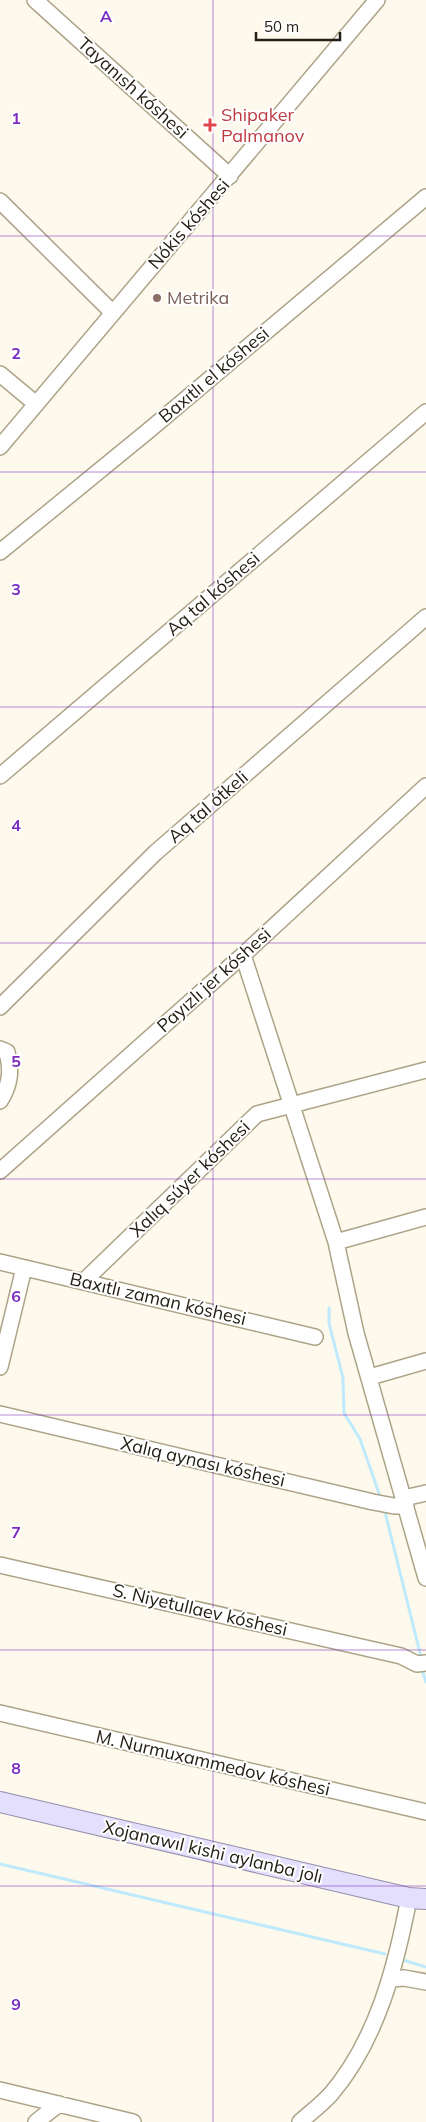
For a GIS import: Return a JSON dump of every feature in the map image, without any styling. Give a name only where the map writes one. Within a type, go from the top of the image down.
[{"type":"main road","name":"Xojanawıl kishi aylanba jolı","points":[[0,1802],[418,1899]]},
{"type":"street","name":"Tayanısh kóshesi","points":[[36,0],[230,176]]},
{"type":"street","name":"Nókis kóshesi","points":[[0,447],[377,0]]},
{"type":"street","name":"Baxıtlı el kóshesi","points":[[0,552],[148,431],[426,197]]},
{"type":"street","points":[[0,201],[113,313]]},
{"type":"street","points":[[0,374],[36,404]]},
{"type":"street","name":"Aq tal kóshesi","points":[[0,776],[426,412]]},
{"type":"street","name":"Aq tal ótkeli","points":[[0,1007],[155,853],[426,617]]},
{"type":"street","name":"Payızlı jer kóshesi","points":[[0,1171],[243,955],[426,786]]},
{"type":"street","points":[[243,955],[336,1242],[356,1333],[426,1578]]},
{"type":"street","points":[[0,1048],[7,1052],[11,1066],[8,1088],[0,1101]]},
{"type":"street","name":"Xalıq súyer kóshesi","points":[[84,1282],[257,1114],[426,1070]]},
{"type":"street","points":[[336,1242],[426,1217]]},
{"type":"street","name":"Baxıtlı zaman kóshesi","points":[[0,1262],[315,1337]]},
{"type":"street","points":[[0,1367],[24,1268]]},
{"type":"street","points":[[370,1377],[426,1362]]},
{"type":"street","name":"Xalıq aynası kóshesi","points":[[0,1414],[394,1506],[426,1493]]},
{"type":"street","name":"S. Niyetullaev kóshesi","points":[[0,1565],[401,1656],[417,1664],[426,1663]]},
{"type":"street","name":"M. Nurmuxammedov kóshesi","points":[[0,1713],[426,1812]]},
{"type":"street","points":[[300,2122],[331,2094],[365,2044],[390,1979],[403,1932],[418,1899]]},
{"type":"street","points":[[390,1979],[404,1978],[426,1982]]},
{"type":"street","points":[[0,2090],[134,2122]]},
{"type":"street","points":[[36,2122],[59,2104]]},
{"type":"waterway","points":[[329,1308],[329,1323],[343,1378],[344,1413],[360,1439],[381,1499]]},
{"type":"waterway","points":[[385,1512],[421,1657]]},
{"type":"waterway","points":[[422,1670],[426,1682]]},
{"type":"waterway","points":[[0,1864],[385,1954]]},
{"type":"waterway","points":[[403,1960],[426,1967]]},
{"type":"place","name":"Shipaker Palmanov","points":[[210,125]]},
{"type":"place","name":"Metrika","points":[[157,298]]}]
